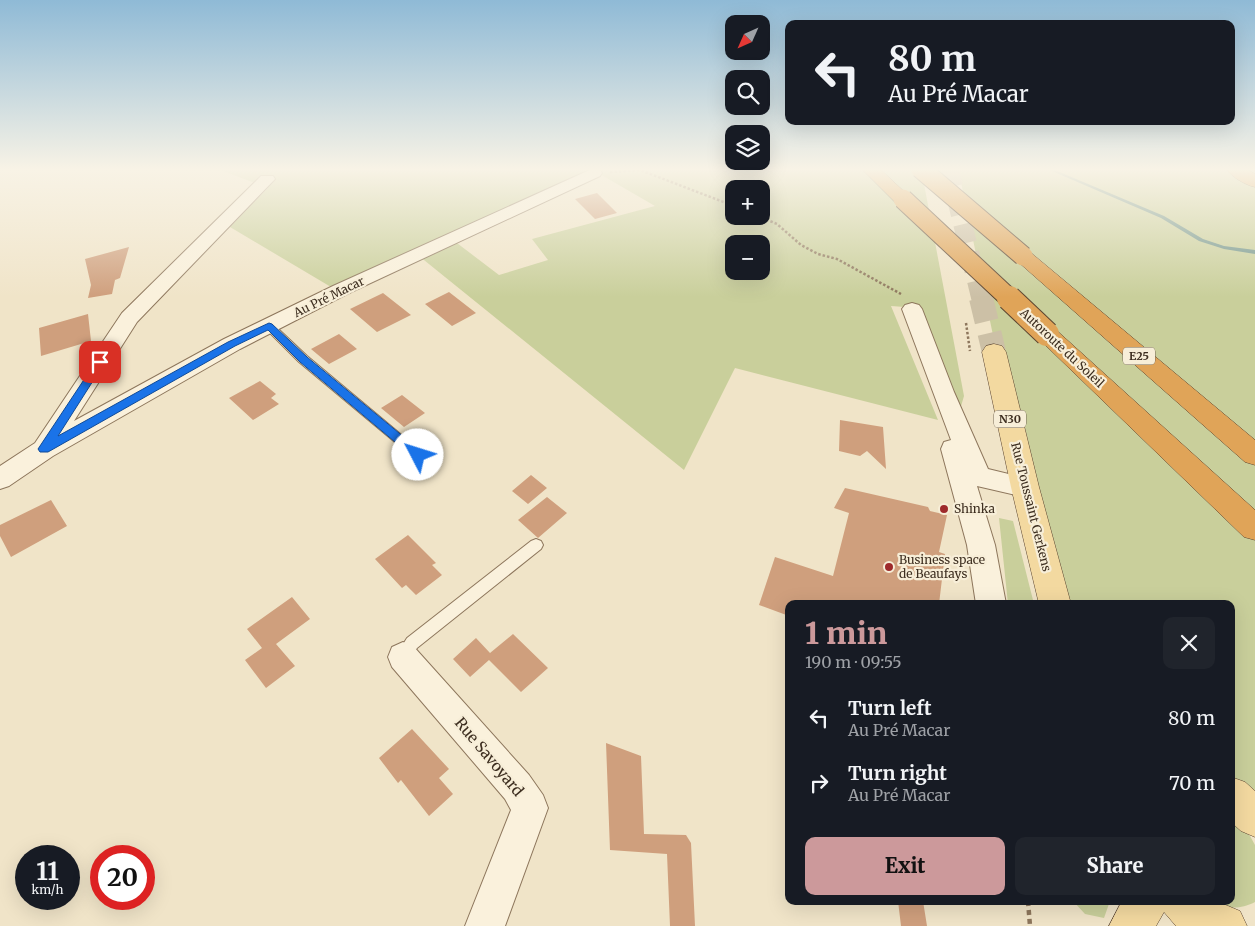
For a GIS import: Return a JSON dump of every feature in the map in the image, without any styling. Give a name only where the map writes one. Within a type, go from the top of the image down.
[{"type":"highway","name":"Autoroute du Soleil","points":[[915,211],[1255,528]]},
{"type":"highway","name":"E25","points":[[971,211],[1255,455]]},
{"type":"main road","name":"Rue Toussaint Gerkens","points":[[994,352],[1025,487],[1054,600]]},
{"type":"main road","points":[[1235,800],[1255,817]]},
{"type":"main road","points":[[1131,926],[1144,905]]},
{"type":"main road","points":[[1185,905],[1196,915],[1225,926]]},
{"type":"street","name":"Au Pré Macar","points":[[44,449],[129,318],[234,211]]},
{"type":"street","name":"Au Pré Macar","points":[[0,478],[44,449],[232,344],[340,290],[511,211]]},
{"type":"street","points":[[912,310],[943,392],[979,476],[1025,487]]},
{"type":"street","points":[[951,410],[949,433],[978,536],[990,588],[991,600]]},
{"type":"street","name":"Rue Savoyard","points":[[403,657],[518,787],[530,808],[485,926]]},
{"type":"lane","points":[[269,326],[303,359],[418,455]]},
{"type":"lane","points":[[403,657],[412,643],[536,545]]},
{"type":"path","points":[[770,221],[777,224],[801,245],[818,254],[837,259],[911,299],[912,310]]},
{"type":"path","points":[[1028,905],[1030,926]]},
{"type":"green space","points":[[245,211],[501,211],[331,287],[230,227]]},
{"type":"green space","points":[[636,211],[725,211],[725,225],[770,225],[770,211],[929,211],[964,396],[959,413],[919,308],[891,306],[938,420],[735,368],[684,470],[419,256],[453,240],[499,275],[548,260],[532,239]]},
{"type":"green space","points":[[967,211],[1255,211],[1255,803],[1235,784],[1235,600],[1068,600],[1052,547],[1022,415],[998,359]]},
{"type":"green space","points":[[999,518],[1013,521],[1033,600],[1008,600]]},
{"type":"green space","points":[[1235,820],[1250,836],[1255,845],[1255,902],[1243,907],[1220,905],[1235,905]]},
{"type":"green space","points":[[1077,905],[1109,905],[1104,918],[1085,914]]},
{"type":"building","points":[[587,211],[615,211],[617,213],[595,219]]},
{"type":"building","points":[[129,247],[120,278],[115,280],[112,294],[88,298],[91,285],[85,259]]},
{"type":"building","points":[[449,292],[476,313],[452,326],[425,304]]},
{"type":"building","points":[[383,293],[411,315],[377,332],[350,309]]},
{"type":"building","points":[[88,314],[91,341],[41,356],[39,328]]},
{"type":"building","points":[[339,334],[357,349],[329,364],[311,349]]},
{"type":"building","points":[[260,381],[276,394],[271,398],[279,404],[253,420],[229,398]]},
{"type":"building","points":[[402,395],[425,413],[404,427],[381,408]]},
{"type":"building","points":[[840,420],[883,427],[886,469],[867,451],[860,456],[839,451]]},
{"type":"building","points":[[531,475],[547,488],[528,504],[512,491]]},
{"type":"building","name":"Business space de Beaufays","points":[[845,488],[928,507],[930,511],[947,515],[939,552],[945,554],[939,600],[785,600],[785,615],[759,605],[775,557],[833,576],[849,513],[834,508]]},
{"type":"building","points":[[547,497],[567,513],[538,538],[518,520]]},
{"type":"building","points":[[51,500],[67,526],[11,557],[0,536],[0,525]]},
{"type":"building","points":[[408,535],[436,563],[432,565],[442,575],[416,595],[406,585],[402,588],[375,559]]},
{"type":"building","points":[[292,597],[310,619],[276,644],[295,666],[266,688],[245,660],[262,648],[247,629]]},
{"type":"building","points":[[513,634],[548,668],[521,692],[489,660],[470,677],[453,659],[476,638],[490,653]]},
{"type":"building","points":[[412,729],[449,769],[439,778],[453,794],[429,816],[401,780],[398,783],[379,758]]},
{"type":"building","points":[[606,743],[641,756],[644,834],[686,835],[691,843],[695,926],[670,926],[667,854],[610,850]]},
{"type":"building","points":[[898,905],[924,905],[927,926],[901,926]]},
{"type":"waterway","points":[[1149,211],[1163,217],[1188,234],[1208,243],[1255,252]]},
{"type":"tunnel","points":[[960,211],[981,299]]},
{"type":"tunnel","points":[[981,298],[994,352]]},
{"type":"place","name":"Shinka","points":[[944,509]]},
{"type":"place","name":"Business space de Beaufays","points":[[889,567]]},
{"type":"route","points":[[100,362],[44,449],[173,376],[269,326],[303,359],[418,455]]}]
